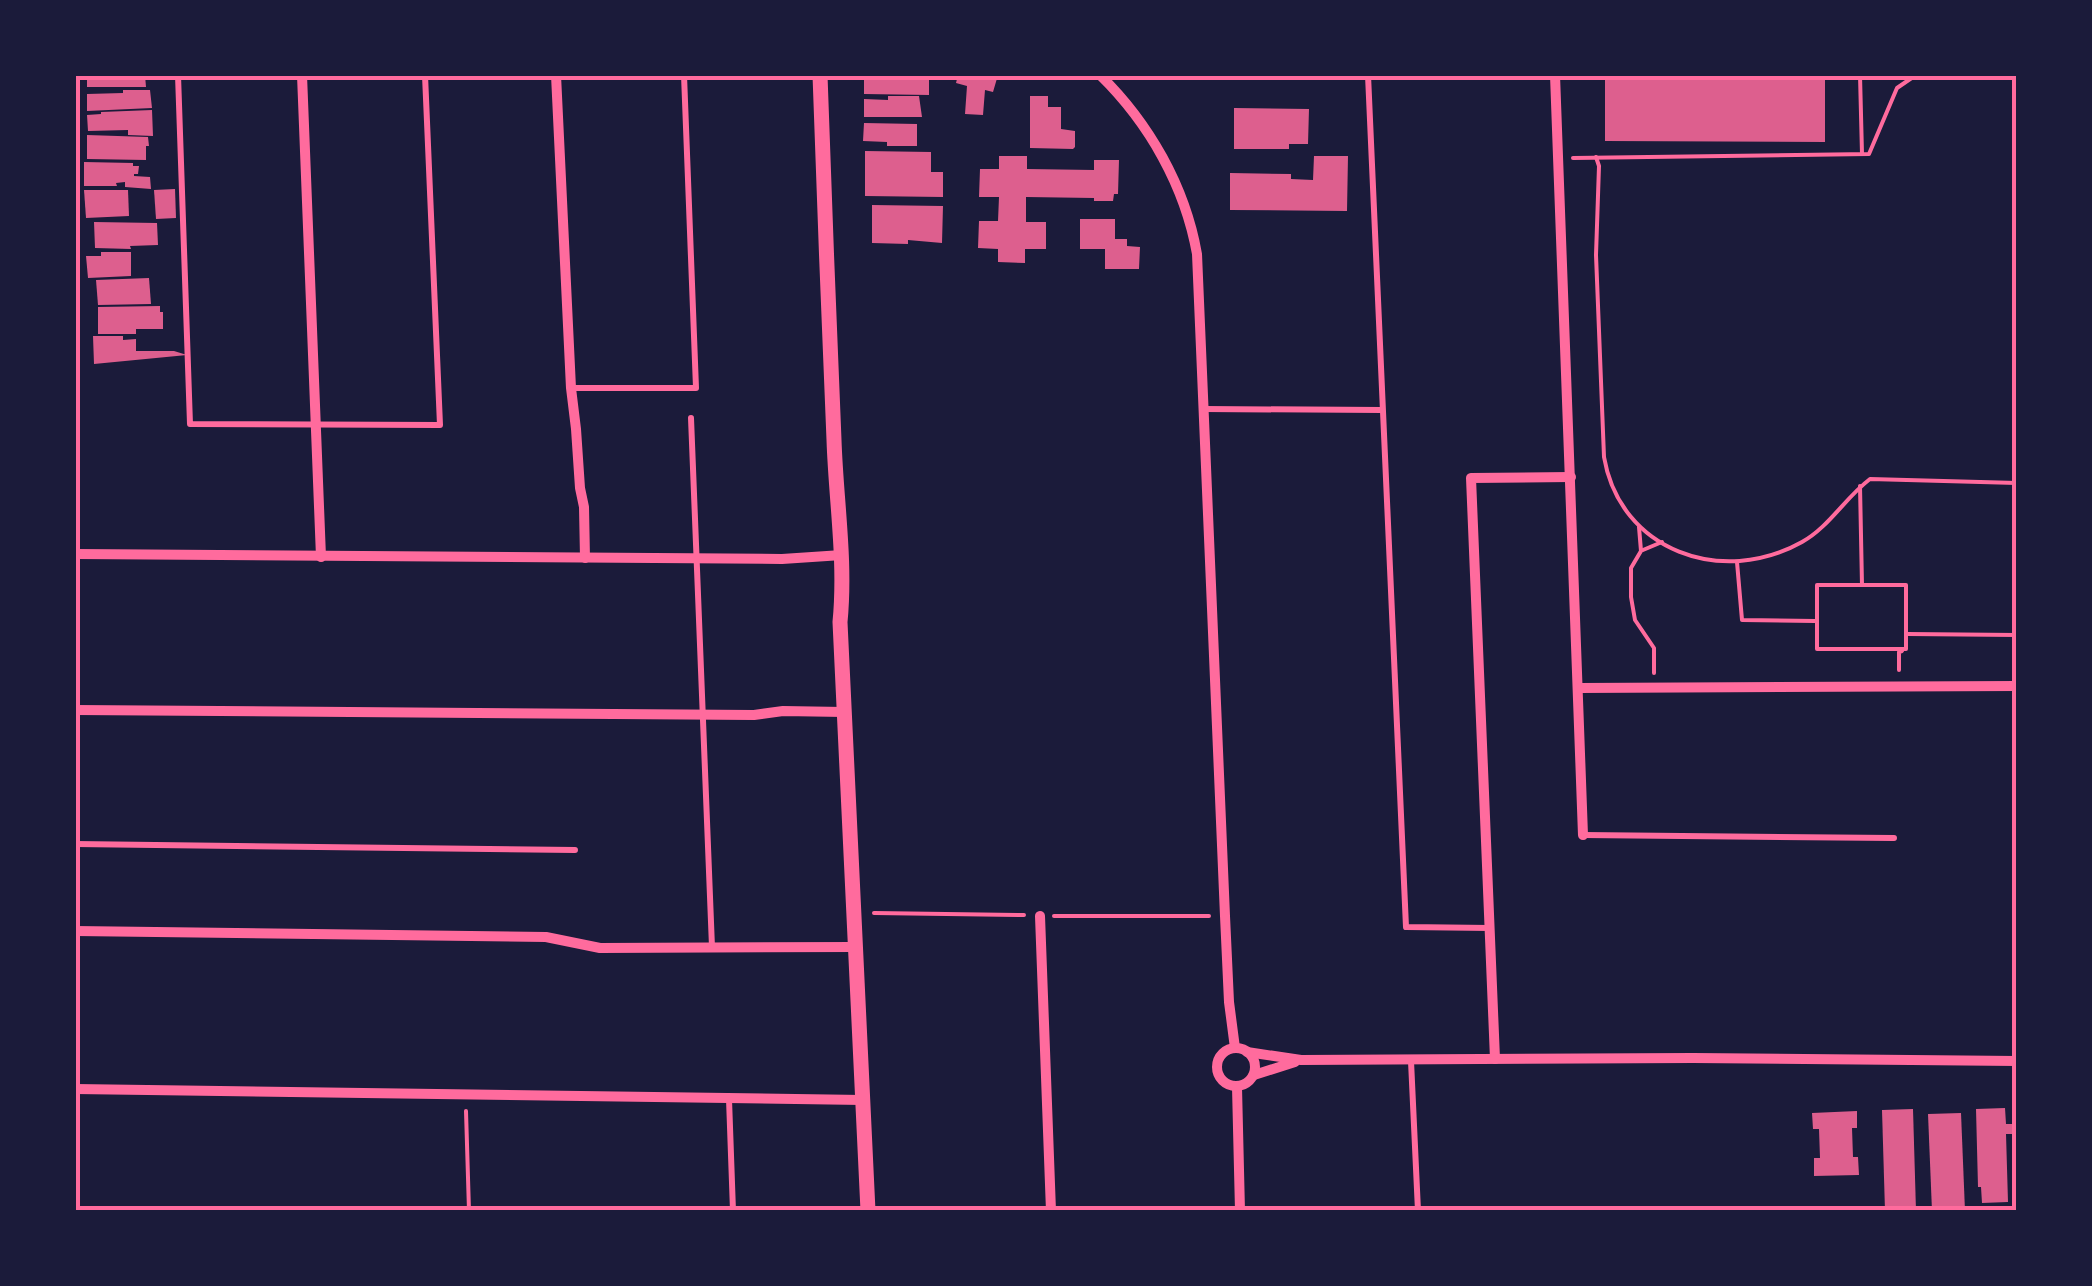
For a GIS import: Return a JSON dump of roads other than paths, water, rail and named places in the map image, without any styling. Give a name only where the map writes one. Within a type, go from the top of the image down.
[{"type":"street","points":[[302,75],[321,557]]},
{"type":"street","points":[[556,75],[571,388],[584,507],[585,558]]},
{"type":"street","points":[[820,75],[842,556],[840,622],[868,1211]]},
{"type":"street","points":[[1100,75],[1138,119],[1176,182],[1197,254],[1229,1002],[1235,1048]]},
{"type":"street","points":[[1554,75],[1584,835]]},
{"type":"street","points":[[1495,1059],[1471,478],[1570,478]]},
{"type":"street","points":[[75,554],[782,559],[842,556]]},
{"type":"street","points":[[1579,688],[2017,686]]},
{"type":"street","points":[[75,710],[703,715],[844,712]]},
{"type":"street","points":[[1040,916],[1051,1211]]},
{"type":"street","points":[[75,931],[546,937],[600,948],[856,947]]},
{"type":"street","points":[[1301,1060],[1254,1075],[1237,1086],[1225,1083],[1217,1065],[1223,1054],[1235,1048],[1301,1060],[2017,1061]]},
{"type":"street","points":[[1248,1052],[1255,1062],[1254,1075]]},
{"type":"street","points":[[1237,1086],[1240,1211]]},
{"type":"street","points":[[75,1089],[863,1100]]},
{"type":"lane","points":[[178,75],[190,424],[440,425],[425,75]]},
{"type":"lane","points":[[571,388],[696,388],[684,75]]},
{"type":"lane","points":[[1368,75],[1406,927],[1490,928]]},
{"type":"lane","points":[[1204,410],[1382,410]]},
{"type":"lane","points":[[691,418],[712,948]]},
{"type":"lane","points":[[1584,835],[1894,838]]},
{"type":"lane","points":[[75,844],[576,850]]},
{"type":"lane","points":[[1411,1059],[1418,1211]]},
{"type":"lane","points":[[729,1099],[733,1211]]}]
